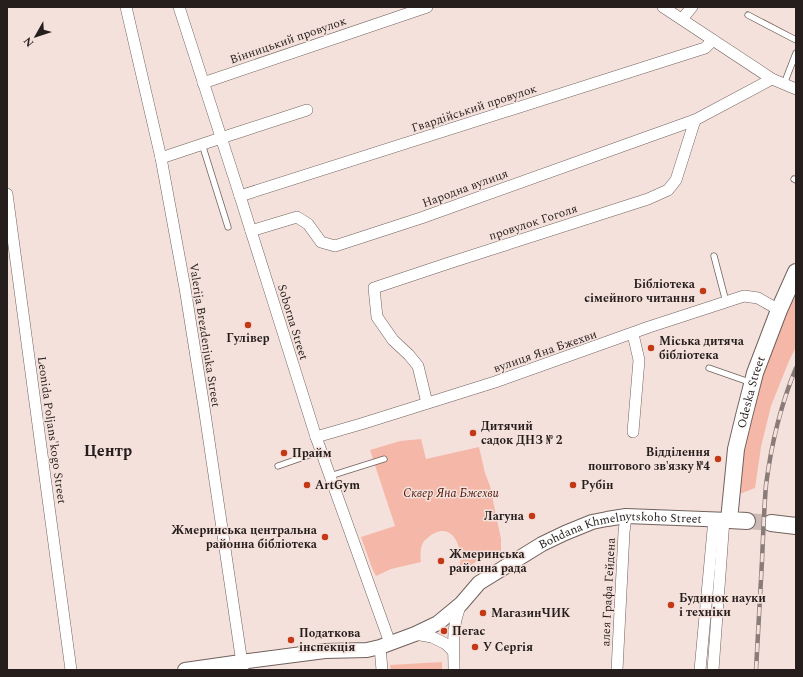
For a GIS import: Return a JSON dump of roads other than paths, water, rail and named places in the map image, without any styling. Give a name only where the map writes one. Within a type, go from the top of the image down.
[{"type":"main road","name":"Odeska Street","points":[[722,519],[736,449],[752,383],[779,310],[796,272]]},
{"type":"main road","points":[[722,519],[747,521]]},
{"type":"main road","points":[[771,523],[796,526]]},
{"type":"street","name":"Valerija Brezdenjuka Street","points":[[126,7],[161,158],[188,310],[242,666]]},
{"type":"street","name":"Soborna Street","points":[[179,7],[316,437],[385,645],[382,670]]},
{"type":"street","name":"Вінницький провулок","points":[[203,83],[427,7]]},
{"type":"street","points":[[663,7],[772,79],[796,89]]},
{"type":"street","points":[[682,19],[692,7]]},
{"type":"street","name":"Гвардійський провулок","points":[[240,196],[706,48],[713,40]]},
{"type":"street","points":[[695,120],[772,79]]},
{"type":"street","points":[[161,158],[307,110]]},
{"type":"street","name":"Народна вулиця","points":[[251,231],[297,217],[308,224],[321,242],[335,246],[421,218],[695,120]]},
{"type":"street","name":"провулок Гоголя","points":[[427,403],[418,366],[393,340],[377,317],[374,288],[449,262],[648,199],[668,190],[676,180],[695,120]]},
{"type":"street","name":"Leonida Poljans'kogo Street","points":[[7,194],[71,670]]},
{"type":"street","name":"вулиця Яна Бжехви","points":[[316,437],[495,382],[744,296],[758,298],[779,310]]},
{"type":"street","points":[[633,334],[639,360],[633,432]]},
{"type":"street","name":"Bohdana Khmelnytskoho Street","points":[[185,670],[242,666],[325,651],[367,650],[385,645],[415,634],[438,623],[462,604],[479,583],[542,544],[592,522],[626,516],[722,519]]},
{"type":"street","name":"алея Графа Гейдена","points":[[617,670],[626,516]]},
{"type":"street","points":[[700,670],[722,519]]},
{"type":"street","points":[[713,670],[722,519]]},
{"type":"street","points":[[454,670],[454,630],[457,615],[462,604]]},
{"type":"street","points":[[415,634],[432,637],[446,644],[453,651]]},
{"type":"lane","points":[[748,15],[796,40]]},
{"type":"lane","points":[[784,84],[796,53]]},
{"type":"lane","points":[[202,144],[228,227]]},
{"type":"lane","points":[[714,256],[726,302]]},
{"type":"lane","points":[[709,368],[752,383]]},
{"type":"lane","points":[[278,466],[321,451]]},
{"type":"lane","points":[[330,476],[384,459]]},
{"type":"tunnel","points":[[747,521],[771,523]]},
{"type":"railway","points":[[756,670],[766,485],[777,425],[796,368]]},
{"type":"place","name":"Бібліотека сімейного читання","points":[[703,291]]},
{"type":"place","name":"Гулівер","points":[[248,325]]},
{"type":"place","name":"Міська дитяча бібліотека","points":[[651,348]]},
{"type":"place","name":"Дитячий садок ДНЗ № 2","points":[[473,433]]},
{"type":"place","name":"Прайм","points":[[284,453]]},
{"type":"place","name":"Відділення поштового зв'язку №4","points":[[718,459]]},
{"type":"place","name":"ArtGym","points":[[307,485]]},
{"type":"place","name":"Рубін","points":[[573,485]]},
{"type":"place","name":"Лагуна","points":[[532,516]]},
{"type":"place","name":"Жмеринська центральна районна бібліотека","points":[[325,537]]},
{"type":"place","name":"Жмеринська районна рада","points":[[441,561]]},
{"type":"place","name":"Будинок науки і техніки","points":[[671,605]]},
{"type":"place","name":"МагазинЧИК","points":[[483,613]]},
{"type":"place","name":"Пегас","points":[[444,631]]},
{"type":"place","name":"Податкова інспекція","points":[[291,640]]},
{"type":"place","name":"У Сергія","points":[[475,647]]},
{"type":"district","name":"Центр","points":[[108,450]]},
{"type":"park label","name":"Сквер Яна Бжехви","points":[[451,493]]}]
